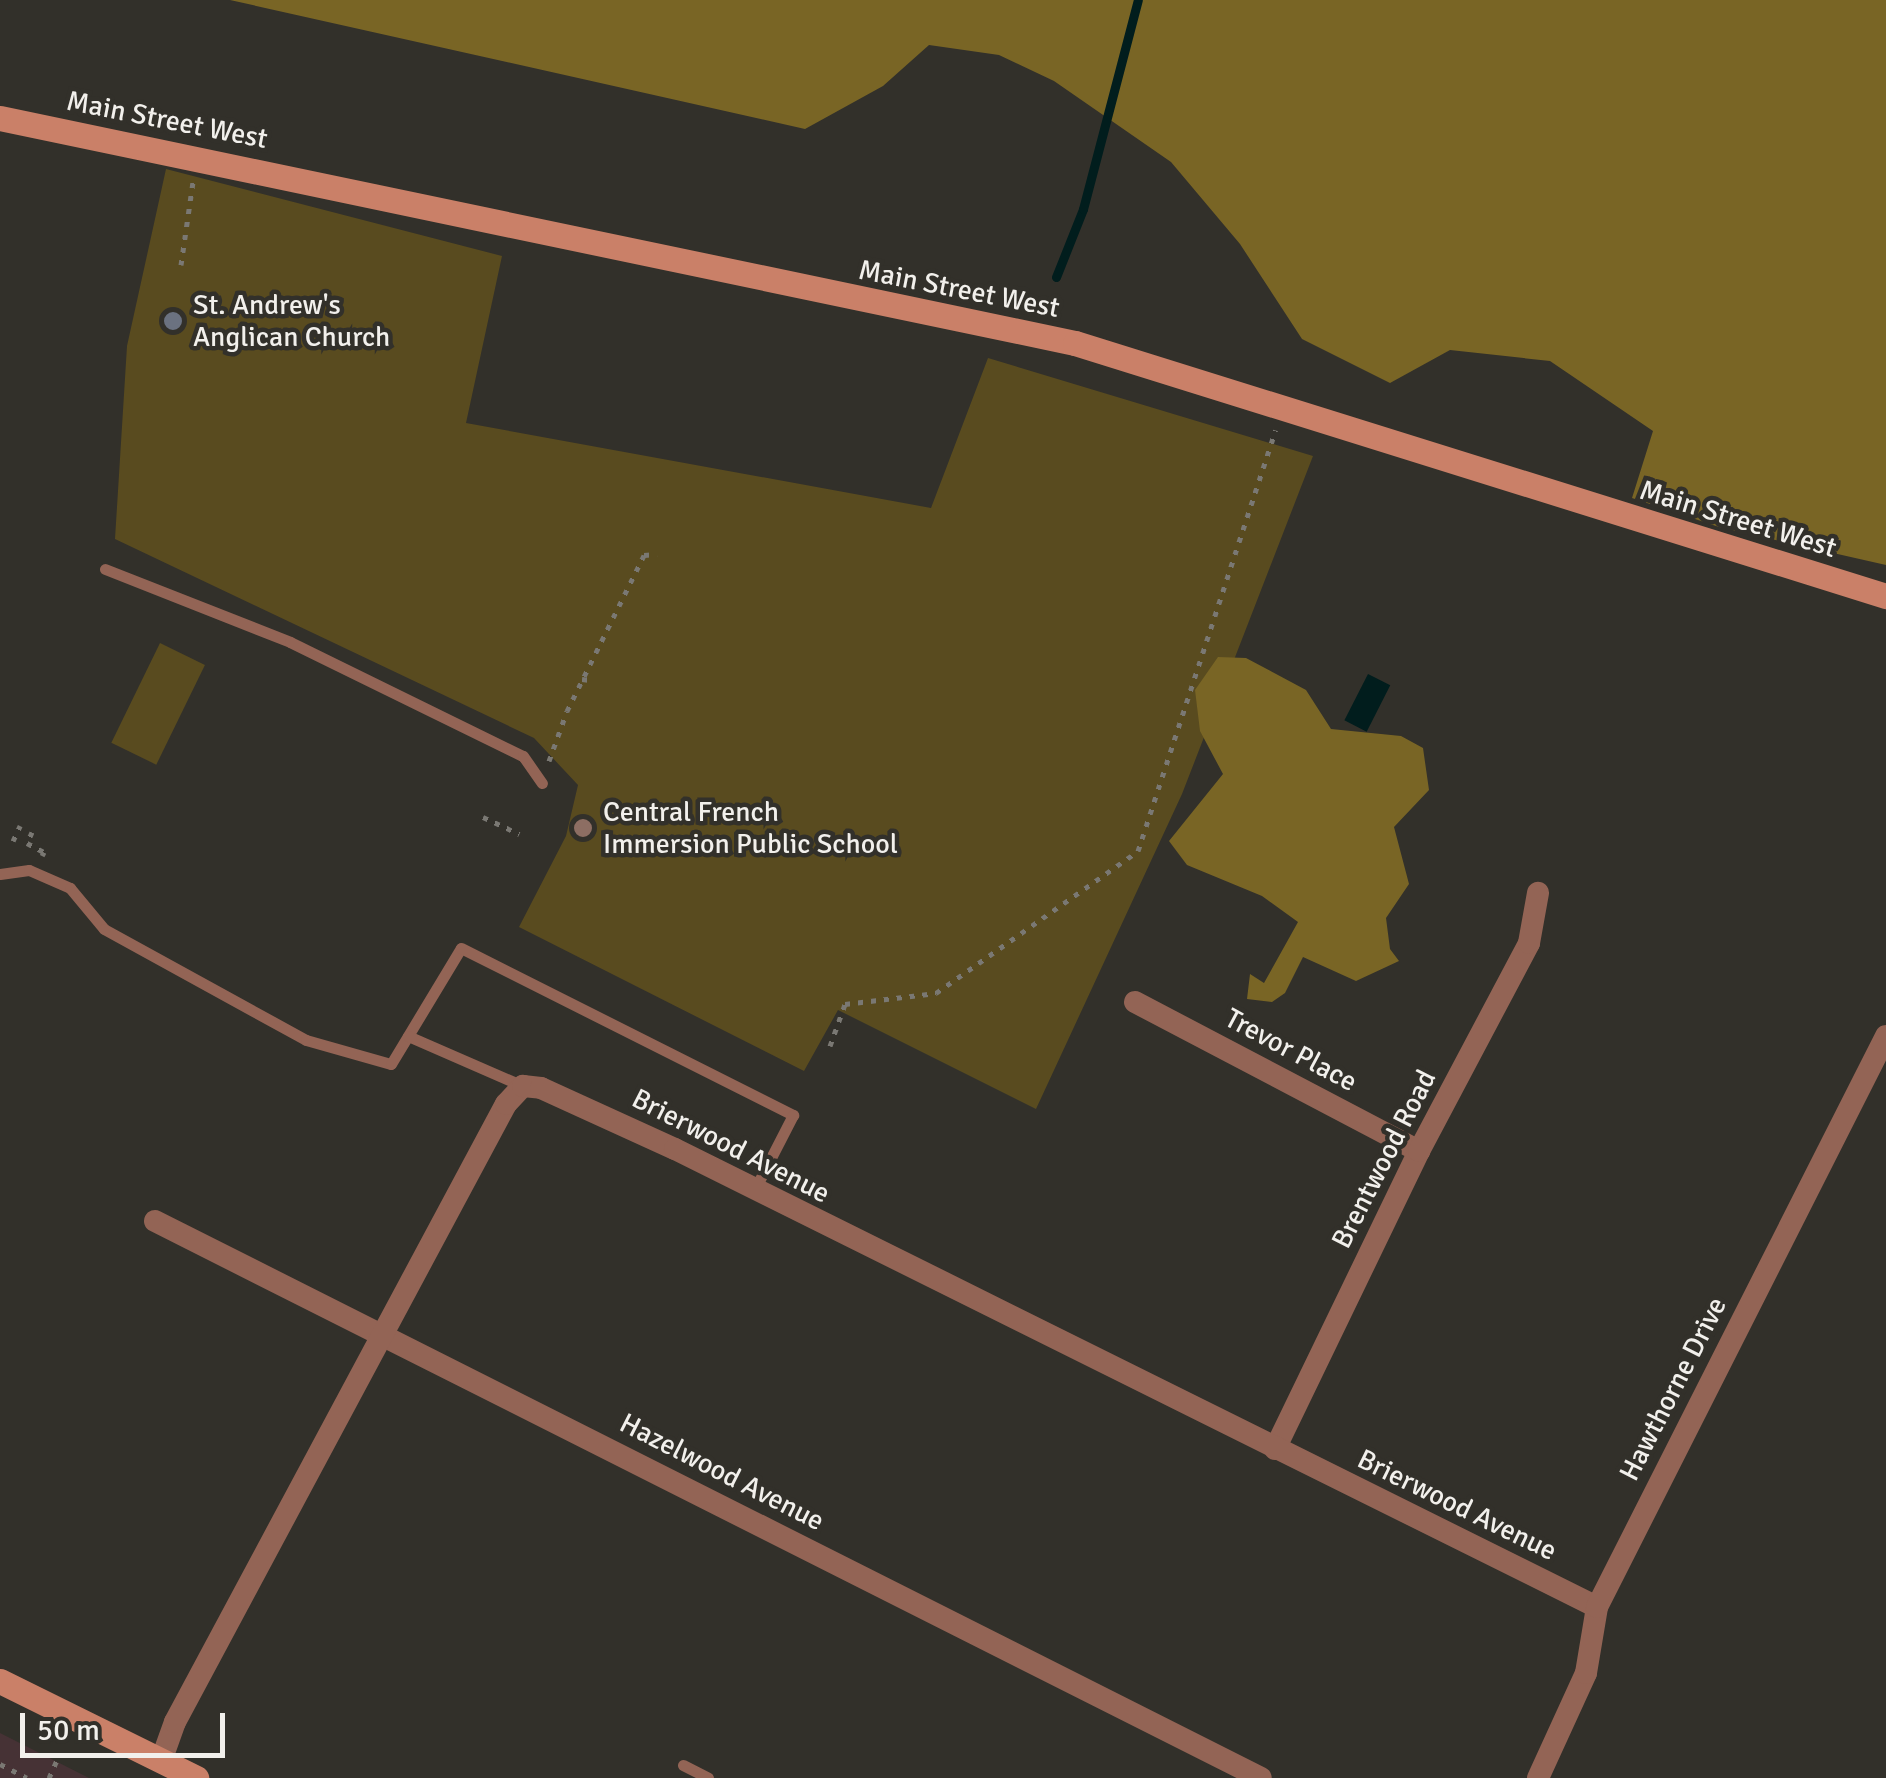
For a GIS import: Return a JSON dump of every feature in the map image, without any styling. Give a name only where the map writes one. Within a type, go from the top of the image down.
[{"type":"main road","name":"Main Street West","points":[[0,118],[1075,343],[1886,596]]},
{"type":"main road","points":[[1,1682],[157,1770],[196,1778]]},
{"type":"street","name":"Brentwood Road","points":[[1275,1450],[1418,1151],[1529,943],[1538,893]]},
{"type":"street","name":"Trevor Place","points":[[1134,1002],[1418,1151]]},
{"type":"street","name":"Hawthorne Drive","points":[[1538,1778],[1586,1673],[1597,1607],[1886,1036]]},
{"type":"street","name":"Brierwood Avenue","points":[[523,1086],[555,1094],[1597,1607]]},
{"type":"street","points":[[157,1770],[175,1722],[386,1336],[506,1104],[523,1086]]},
{"type":"street","name":"Hazelwood Avenue","points":[[155,1221],[1261,1778]]},
{"type":"lane","points":[[105,568],[290,642],[523,756],[542,783]]},
{"type":"lane","points":[[0,874],[30,870],[70,888],[104,929],[306,1040],[391,1064],[460,948],[793,1115],[754,1191]]},
{"type":"lane","points":[[408,1036],[523,1086]]},
{"type":"lane","points":[[683,1765],[708,1778]]},
{"type":"path","points":[[181,265],[193,179]]},
{"type":"path","points":[[830,1046],[845,1004],[936,993],[1138,851],[1278,427]]},
{"type":"path","points":[[542,783],[644,555],[657,554]]},
{"type":"path","points":[[616,613],[620,622]]},
{"type":"path","points":[[483,817],[518,834]]},
{"type":"path","points":[[13,841],[20,826]]},
{"type":"path","points":[[32,832],[27,843],[42,855]]},
{"type":"path","points":[[49,1778],[60,1756]]},
{"type":"path","points":[[0,1764],[28,1778]]},
{"type":"shaded area","points":[[230,0],[1886,0],[1886,565],[1719,527],[1632,498],[1653,431],[1550,361],[1450,350],[1390,383],[1302,339],[1240,244],[1171,162],[1054,81],[999,55],[929,45],[883,86],[805,129]]},
{"type":"shaded area","points":[[166,169],[502,256],[466,423],[931,508],[988,358],[1313,456],[1182,794],[1036,1109],[838,1010],[804,1071],[519,927],[566,836],[578,785],[534,738],[115,539],[127,346]]},
{"type":"shaded area","points":[[160,643],[205,665],[156,765],[111,743]]},
{"type":"shaded area","points":[[1218,657],[1246,658],[1306,690],[1331,729],[1401,736],[1423,748],[1429,790],[1394,827],[1409,884],[1386,918],[1390,949],[1399,961],[1356,981],[1303,957],[1285,993],[1272,1002],[1247,999],[1250,974],[1264,983],[1298,922],[1262,896],[1187,865],[1169,841],[1223,774],[1200,731],[1195,690]]},
{"type":"shaded area","points":[[0,1733],[89,1778],[0,1778]]},
{"type":"water","points":[[1368,674],[1390,685],[1367,732],[1344,720]]},
{"type":"waterway","points":[[1056,277],[1083,209],[1138,0]]},
{"type":"place","name":"St. Andrew's Anglican Church","points":[[173,321]]},
{"type":"place","name":"Central French Immersion Public School","points":[[583,828]]}]
